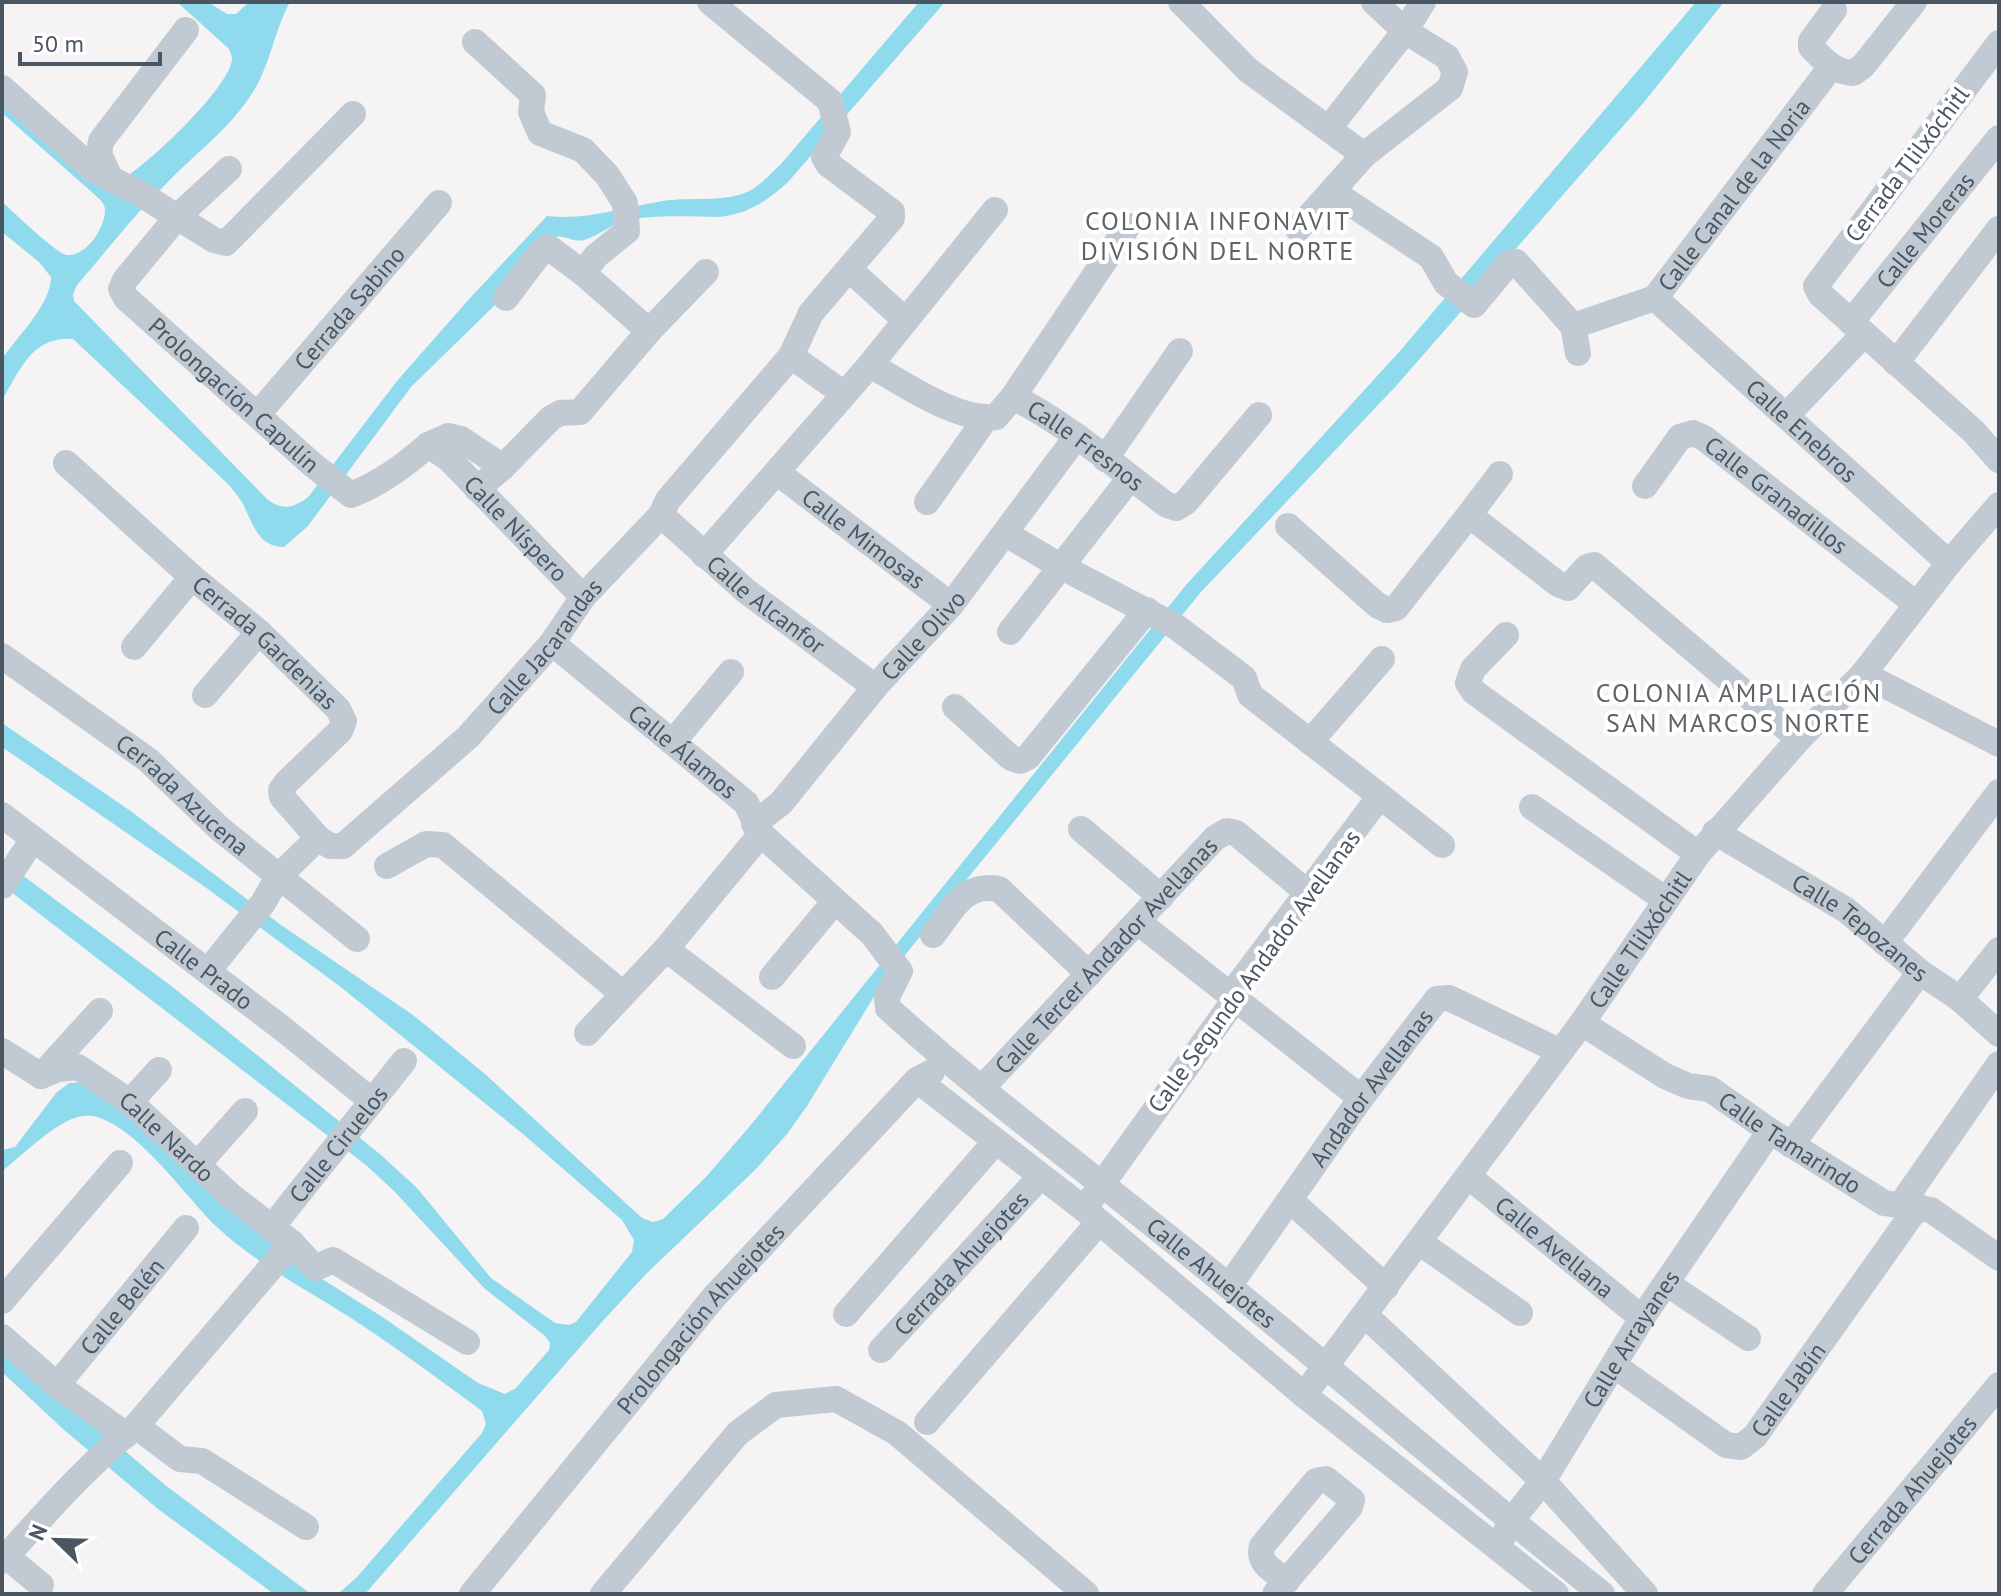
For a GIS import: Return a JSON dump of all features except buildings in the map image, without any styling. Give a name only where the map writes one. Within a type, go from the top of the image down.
[{"type":"street","name":"Calle Jacarandas","points":[[318,838],[330,846],[343,846],[468,737],[552,643],[583,597],[661,515],[668,500],[791,356],[811,313],[886,227],[892,212],[828,164],[824,157],[838,132],[830,101],[710,2]]},
{"type":"street","points":[[1181,2],[1248,70],[1364,155]]},
{"type":"street","points":[[1298,229],[1364,155],[1450,88],[1455,72],[1447,57],[1405,31],[1374,2]]},
{"type":"street","points":[[1329,128],[1405,31],[1423,2]]},
{"type":"street","points":[[1834,10],[1811,41],[1811,47],[1831,67],[1843,73],[1853,73],[1863,66],[1914,2]]},
{"type":"street","points":[[112,180],[99,154],[101,141],[186,30]]},
{"type":"street","points":[[475,42],[533,95],[531,112],[540,133],[583,150],[607,175],[625,203],[627,231],[596,256],[583,273]]},
{"type":"street","name":"Cerrada Tlilxóchitl","points":[[1858,328],[1820,294],[1816,286],[1999,43]]},
{"type":"street","name":"Calle Canal de la Noria","points":[[1573,326],[1655,298],[1831,67]]},
{"type":"street","points":[[2,88],[94,170],[214,240],[226,243],[353,114]]},
{"type":"street","name":"Calle Moreras","points":[[1787,415],[1858,328],[1999,138]]},
{"type":"street","points":[[166,211],[229,169]]},
{"type":"street","points":[[1333,192],[1431,257],[1446,283],[1474,305],[1508,264],[1516,262],[1573,326],[1578,353]]},
{"type":"street","name":"Cerrada Sabino","points":[[258,414],[439,203]]},
{"type":"street","name":"Calle Mimosas","points":[[704,555],[870,365],[995,210]]},
{"type":"street","name":"Prolongación Capulín","points":[[166,211],[125,280],[121,289],[126,298],[313,465],[351,495],[438,452]]},
{"type":"street","points":[[1013,397],[1128,226]]},
{"type":"street","points":[[1896,363],[1999,229]]},
{"type":"street","points":[[506,298],[548,247],[649,331]]},
{"type":"street","points":[[849,269],[905,320]]},
{"type":"street","points":[[477,489],[551,418],[560,413],[580,412],[649,331],[706,272]]},
{"type":"street","name":"Calle Enebros","points":[[1655,298],[1949,563]]},
{"type":"street","points":[[1858,328],[1973,431],[1999,460]]},
{"type":"street","points":[[1105,459],[1180,351]]},
{"type":"street","points":[[791,356],[844,394]]},
{"type":"street","name":"Calle Fresnos","points":[[870,365],[942,404],[986,418],[996,417],[1013,397],[1077,436],[1167,505],[1176,508],[1186,502],[1259,415]]},
{"type":"street","points":[[927,502],[986,418]]},
{"type":"street","name":"Calle Granadillos","points":[[1645,486],[1680,437],[1693,433],[1704,438],[1916,604]]},
{"type":"street","points":[[438,452],[448,436],[461,439],[503,467]]},
{"type":"street","name":"Calle Olivo","points":[[657,957],[875,687],[951,605],[1077,436]]},
{"type":"street","name":"Calle Níspero","points":[[438,452],[583,597]]},
{"type":"street","name":"Cerrada Gardenias","points":[[66,463],[192,577],[259,632],[338,709],[344,721],[340,731],[281,790],[282,797],[318,838]]},
{"type":"street","name":"Calle Mimosas","points":[[778,473],[951,605]]},
{"type":"street","points":[[1288,526],[1377,605],[1387,610],[1396,608],[1500,474]]},
{"type":"street","points":[[1010,632],[1130,478]]},
{"type":"street","name":"Calle Tlilxóchitl","points":[[1304,1395],[1582,1023],[1715,832],[1863,674],[1916,604],[1999,505]]},
{"type":"street","name":"Calle Alcanfor","points":[[661,515],[746,591],[875,687]]},
{"type":"street","points":[[1469,515],[1558,584],[1568,588],[1587,567],[1594,565],[1799,739]]},
{"type":"street","points":[[1006,534],[1158,617],[1244,678],[1250,695],[1442,845]]},
{"type":"street","points":[[134,647],[192,577]]},
{"type":"street","points":[[955,707],[1011,758],[1020,761],[1028,757],[1158,617]]},
{"type":"street","points":[[205,695],[259,632]]},
{"type":"street","points":[[1506,635],[1473,669],[1468,683],[1474,692],[1698,854]]},
{"type":"street","name":"Calle Álamos","points":[[552,643],[746,803],[758,829],[872,934]]},
{"type":"street","name":"Cerrada Azucena","points":[[2,656],[148,760],[220,829],[357,939]]},
{"type":"street","points":[[1310,742],[1382,659]]},
{"type":"street","points":[[673,742],[731,672]]},
{"type":"street","points":[[1863,674],[1999,744]]},
{"type":"street","points":[[1885,943],[1999,792]]},
{"type":"street","name":"Calle Segundo Andador Avellanas","points":[[927,1422],[1091,1216],[1102,1183],[1236,998],[1238,985],[1380,796]]},
{"type":"street","points":[[1532,807],[1666,900]]},
{"type":"street","name":"Calle Prado","points":[[2,815],[208,971],[364,1111]]},
{"type":"street","points":[[1081,829],[1161,897]]},
{"type":"street","name":"Calle Tercer Andador Avellanas","points":[[983,1087],[1215,838],[1227,831],[1236,833],[1308,893]]},
{"type":"street","name":"Calle Tepozanes","points":[[1715,832],[1846,910],[1920,972],[1960,999],[1999,1034]]},
{"type":"street","points":[[208,971],[263,903],[278,877],[318,838]]},
{"type":"street","points":[[9,876],[33,839]]},
{"type":"street","points":[[387,866],[426,844],[443,845],[623,994]]},
{"type":"street","points":[[933,935],[968,891],[986,886],[999,889],[1089,974]]},
{"type":"street","points":[[772,977],[835,901]]},
{"type":"street","points":[[1138,922],[1361,1098]]},
{"type":"street","name":"Calle Ahuejotes","points":[[872,934],[900,971],[887,997],[888,1008],[951,1065],[983,1087],[1229,1286],[1602,1594]]},
{"type":"street","points":[[1960,999],[1999,950]]},
{"type":"street","points":[[587,1033],[657,957],[793,1046]]},
{"type":"street","name":"Calle Arrayanes","points":[[1496,1549],[1511,1521],[1543,1481],[1666,1283],[1781,1138],[1920,972]]},
{"type":"street","name":"Andador Avellanas","points":[[1229,1286],[1361,1098],[1437,999],[1449,998],[1559,1051]]},
{"type":"street","points":[[2,1051],[41,1076],[100,1011]]},
{"type":"street","name":"Calle Tamarindo","points":[[1582,1023],[1665,1076],[1688,1086],[1710,1089],[1884,1203],[1931,1210],[1999,1258]]},
{"type":"street","name":"Calle Ciruelos","points":[[4,1558],[94,1460],[127,1433],[266,1276],[331,1151],[404,1061]]},
{"type":"street","name":"Calle Jabín","points":[[1615,1366],[1726,1445],[1741,1447],[1755,1436],[1909,1206],[1999,1064]]},
{"type":"street","name":"Prolongación Ahuejotes","points":[[472,1594],[714,1297],[917,1080],[951,1065]]},
{"type":"street","name":"Calle Nardo","points":[[41,1076],[58,1069],[78,1067],[130,1102],[231,1196],[315,1268],[333,1260],[467,1342]]},
{"type":"street","points":[[130,1102],[159,1070]]},
{"type":"street","name":"Calle Ahuejotes","points":[[917,1080],[1091,1216],[1304,1395],[1556,1594]]},
{"type":"street","points":[[197,1165],[245,1111]]},
{"type":"street","points":[[846,1314],[996,1141]]},
{"type":"street","points":[[2,1301],[120,1163]]},
{"type":"street","name":"Calle Avellana","points":[[1468,1176],[1642,1318]]},
{"type":"street","name":"Cerrada Ahuejotes","points":[[881,1350],[1040,1177]]},
{"type":"street","points":[[1291,1201],[1386,1287]]},
{"type":"street","name":"Calle Belén","points":[[57,1385],[186,1228]]},
{"type":"street","points":[[1419,1242],[1520,1313]]},
{"type":"street","points":[[1666,1283],[1748,1338]]},
{"type":"street","points":[[1365,1315],[1543,1481],[1645,1594]]},
{"type":"street","points":[[2,1337],[57,1385],[127,1433],[180,1459],[202,1461],[306,1527]]},
{"type":"street","name":"Cerrada Ahuejotes","points":[[1825,1594],[1999,1385]]},
{"type":"street","points":[[603,1594],[738,1433],[776,1405],[836,1399],[897,1433],[1086,1594]]},
{"type":"street","points":[[4,1558],[41,1585]]},
{"type":"water","points":[[177,2],[208,2],[227,14],[236,14],[249,2],[290,2],[262,75],[249,98],[230,122],[130,222],[77,285],[74,301],[267,499],[288,506],[309,496],[397,381],[547,216],[591,215],[663,201],[723,198],[748,192],[781,164],[919,2],[945,2],[788,182],[757,206],[720,217],[660,217],[624,221],[584,240],[553,237],[497,303],[411,387],[308,526],[284,547],[262,539],[228,484],[73,339],[59,339],[38,349],[22,366],[2,400],[4,356],[46,298],[51,277],[39,262],[2,232],[2,202],[44,240],[67,255],[82,251],[94,239],[105,209],[94,194],[2,113],[2,81],[93,163],[127,176],[153,156],[204,104],[228,71],[232,59],[228,48]]},
{"type":"water","points":[[1696,2],[1724,2],[1645,101],[1396,386],[1201,592],[883,982],[787,1134],[756,1169],[646,1274],[601,1323],[365,1594],[338,1594],[357,1577],[482,1433],[486,1424],[482,1411],[370,1331],[234,1242],[144,1148],[110,1122],[93,1116],[70,1120],[45,1135],[2,1171],[2,1150],[15,1147],[56,1093],[69,1083],[88,1082],[322,1279],[478,1383],[505,1394],[516,1388],[549,1350],[550,1343],[484,1288],[367,1166],[2,885],[2,860],[174,988],[381,1155],[417,1188],[491,1278],[555,1323],[569,1325],[576,1322],[632,1252],[634,1240],[622,1220],[523,1134],[342,988],[205,887],[2,747],[2,723],[132,812],[281,925],[413,1015],[485,1074],[642,1218],[653,1222],[663,1219],[706,1177],[750,1126],[1186,585],[1400,351]]},
{"type":"water","points":[[2,1346],[165,1485],[311,1594],[274,1594],[158,1509],[63,1429],[2,1372]]},
{"type":"district","name":"COLONIA INFONAVIT DIVISIÓN DEL NORTE","points":[[1218,235]]},
{"type":"district","name":"COLONIA AMPLIACIÓN SAN MARCOS NORTE","points":[[1739,707]]}]
